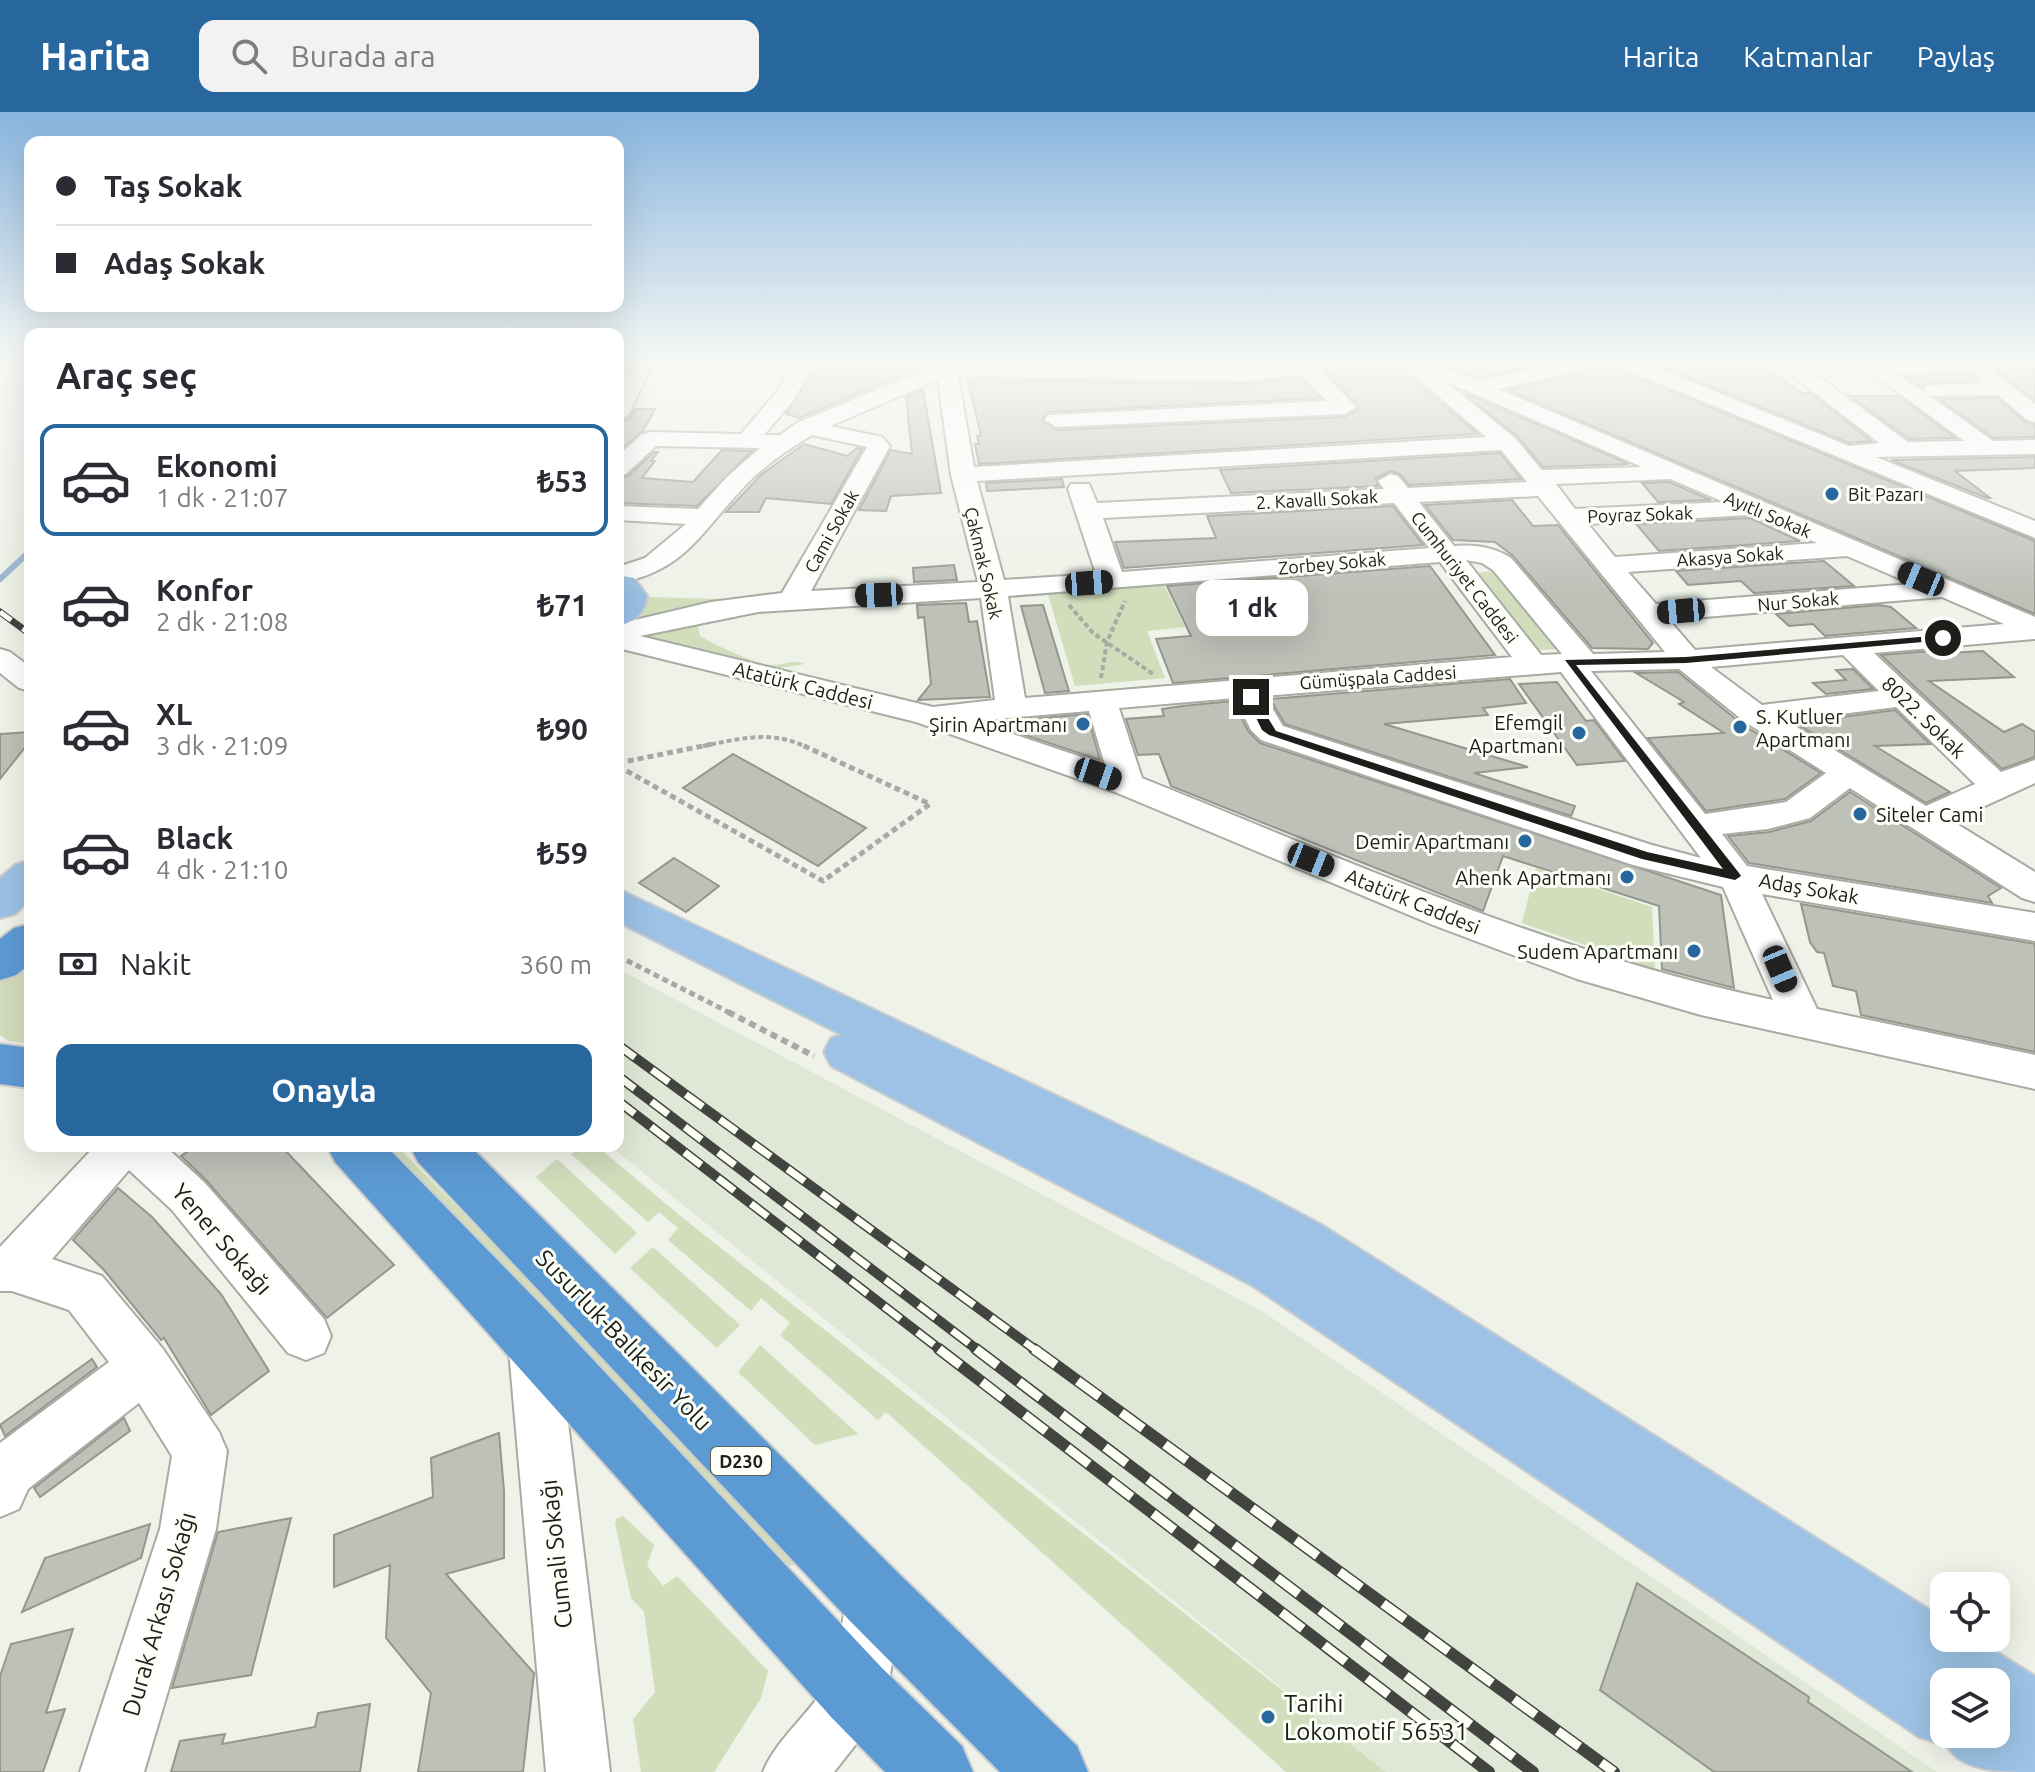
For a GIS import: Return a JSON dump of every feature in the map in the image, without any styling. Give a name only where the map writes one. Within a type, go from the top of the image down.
[{"type":"highway","points":[[359,1152],[533,1337],[857,1693],[936,1772]]},
{"type":"highway","name":"Susurluk-Balıkesir Yolu","points":[[442,1152],[874,1597],[1051,1772]]},
{"type":"main road","points":[[0,903],[24,881]]},
{"type":"main road","points":[[624,907],[1231,1204],[1301,1242],[1958,1668]]},
{"type":"main road","points":[[624,937],[1273,1268],[1930,1703]]},
{"type":"main road","points":[[2010,1701],[2035,1718]]},
{"type":"main road","points":[[1999,1748],[2035,1772]]},
{"type":"street","points":[[638,585],[673,554],[737,480],[788,438]]},
{"type":"street","name":"Cami Sokak","points":[[793,598],[879,446],[858,438]]},
{"type":"street","name":"Çakmak Sokak","points":[[956,438],[993,589],[1012,709]]},
{"type":"street","points":[[1063,438],[1087,511],[1123,580]]},
{"type":"street","points":[[1305,438],[1314,455]]},
{"type":"street","points":[[1501,438],[1651,613],[1686,660],[1756,715],[2032,887],[2012,898],[2010,907],[2025,925]]},
{"type":"street","name":"Ayıtlı Sokak","points":[[1593,438],[2035,628]]},
{"type":"street","points":[[1814,438],[2035,530]]},
{"type":"street","points":[[1888,438],[1902,449]]},
{"type":"street","points":[[1975,438],[1987,447]]},
{"type":"street","points":[[624,463],[650,439],[782,442]]},
{"type":"street","points":[[963,475],[1507,443]]},
{"type":"street","points":[[1843,450],[2035,447]]},
{"type":"street","name":"Cumhuriyet Caddesi","points":[[1367,452],[1533,664]]},
{"type":"street","name":"2. Kavallı Sokak","points":[[1087,511],[1400,494],[1675,474]]},
{"type":"street","name":"Poyraz Sokak","points":[[1571,517],[1756,509]]},
{"type":"street","points":[[624,513],[703,517]]},
{"type":"street","name":"Akasya Sokak","points":[[1611,565],[1849,548]]},
{"type":"street","name":"Zorbey Sokak","points":[[793,598],[1044,586],[1471,552],[1491,557],[1502,564],[1576,662]]},
{"type":"street","points":[[638,585],[673,554]]},
{"type":"street","points":[[638,585],[793,598]]},
{"type":"street","name":"Nur Sokak","points":[[1651,613],[1945,589]]},
{"type":"street","points":[[624,634],[670,618],[793,598]]},
{"type":"street","name":"Gümüşpala Caddesi","points":[[927,715],[1533,664],[1686,660],[2035,628]]},
{"type":"street","name":"Atatürk Caddesi","points":[[624,638],[927,715],[1127,784],[1446,915],[1577,964],[1701,1000],[2035,1072]]},
{"type":"street","name":"8022. Sokak","points":[[1851,647],[1997,787]]},
{"type":"street","points":[[0,658],[24,677]]},
{"type":"street","points":[[1576,662],[1735,876],[1770,945],[1802,1021]]},
{"type":"street","name":"Adaş Sokak","points":[[1245,687],[1267,730],[1272,733],[1646,856],[1735,876],[2025,925]]},
{"type":"street","points":[[1756,715],[1905,697]]},
{"type":"street","points":[[1101,699],[1127,784]]},
{"type":"street","points":[[1924,820],[2035,770]]},
{"type":"street","points":[[1711,824],[1791,812],[1845,776]]},
{"type":"street","points":[[6,1269],[117,1152]]},
{"type":"street","name":"Yener Sokağı","points":[[140,1152],[188,1196],[306,1336]]},
{"type":"street","name":"Durak Arkası Sokağı","points":[[6,1269],[85,1292],[145,1367],[200,1451],[188,1529],[112,1772]]},
{"type":"street","name":"Cumali Sokağı","points":[[533,1337],[578,1772]]},
{"type":"street","points":[[0,1490],[8,1470],[145,1367]]},
{"type":"street","points":[[795,1772],[857,1693],[874,1597]]},
{"type":"path","points":[[1101,699],[1102,662],[1123,580]]},
{"type":"path","points":[[1044,586],[1060,596],[1093,633],[1134,658],[1175,693]]},
{"type":"path","points":[[624,763],[752,736],[785,737],[930,804],[823,881],[624,767]]},
{"type":"path","points":[[624,959],[824,1062]]},
{"type":"shaded area","points":[[624,972],[1265,1313],[1937,1772],[1386,1772],[617,1152],[624,1152]]},
{"type":"green space","points":[[1494,570],[1561,649],[1539,650],[1479,573]]},
{"type":"green space","points":[[1164,585],[1185,627],[1147,631],[1165,678],[1075,686],[1048,594]]},
{"type":"green space","points":[[645,597],[760,600],[624,624]]},
{"type":"green space","points":[[697,622],[700,636],[747,658],[773,665],[805,664],[773,669],[627,636]]},
{"type":"green space","points":[[1536,868],[1652,907],[1655,969],[1522,923]]},
{"type":"green space","points":[[24,957],[24,1043],[8,1041],[0,1035],[0,979]]},
{"type":"green space","points":[[390,1152],[403,1152],[800,1555],[799,1563],[789,1566]]},
{"type":"green space","points":[[604,1152],[679,1215],[1386,1772],[1286,1772],[886,1412],[878,1420],[780,1335],[790,1323],[761,1298],[751,1311],[668,1240],[678,1228],[659,1212],[648,1222],[571,1154]]},
{"type":"green space","points":[[557,1159],[637,1233],[615,1254],[536,1177]]},
{"type":"green space","points":[[653,1247],[740,1325],[717,1348],[630,1268]]},
{"type":"green space","points":[[760,1345],[858,1434],[815,1445],[738,1372]]},
{"type":"green space","points":[[623,1516],[654,1545],[647,1566],[663,1586],[677,1576],[768,1671],[761,1698],[714,1772],[641,1772],[633,1719],[655,1692],[644,1612],[631,1598],[615,1523]]},
{"type":"building","points":[[624,438],[634,438],[624,447]]},
{"type":"building","points":[[910,438],[931,438],[941,493],[891,496],[886,511],[859,510],[891,450],[912,454]]},
{"type":"building","points":[[978,438],[1404,438],[979,464],[975,444],[979,444]]},
{"type":"building","points":[[1519,438],[1570,438],[1629,464],[1543,467]]},
{"type":"building","name":"Bit Pazarı","points":[[1622,438],[1785,438],[2035,541],[2035,614]]},
{"type":"building","points":[[1838,438],[1871,441],[1849,443]]},
{"type":"building","points":[[804,444],[847,456],[857,448],[862,449],[831,504],[766,498],[759,512],[726,512],[761,475]]},
{"type":"building","points":[[722,450],[752,451],[697,506],[624,503],[624,477],[654,452],[658,452],[651,461],[655,461],[642,478],[693,482]]},
{"type":"building","points":[[1500,453],[1521,479],[1409,485],[1400,474],[1391,471],[1376,478],[1378,486],[1231,493],[1220,470]]},
{"type":"building","points":[[2035,457],[2035,468],[1955,471],[1990,498],[1891,460]]},
{"type":"building","points":[[1062,479],[1064,487],[987,491],[986,483]]},
{"type":"building","points":[[1669,482],[1711,500],[1658,502],[1642,483]]},
{"type":"building","points":[[1512,500],[1533,526],[1558,525],[1653,643],[1648,649],[1592,648],[1513,556],[1495,542],[1453,540],[1425,505]]},
{"type":"building","points":[[1393,506],[1423,545],[1124,568],[1115,542],[1216,538],[1207,516]]},
{"type":"building","points":[[1750,518],[1800,541],[1659,551],[1636,524]]},
{"type":"building","points":[[1824,561],[1854,586],[1754,593],[1741,581],[1688,585],[1676,571]]},
{"type":"building","points":[[954,565],[957,580],[914,582],[913,568]]},
{"type":"building","points":[[1430,566],[1495,655],[1173,683],[1156,639],[1191,636],[1167,586]]},
{"type":"building","points":[[966,603],[969,622],[977,621],[990,697],[918,700],[931,684],[924,617],[918,618],[917,605]]},
{"type":"building","points":[[1043,605],[1069,691],[1045,693],[1021,606]]},
{"type":"building","points":[[1879,605],[1891,607],[1916,628],[1825,636],[1813,624],[1789,626],[1776,614]]},
{"type":"building","points":[[1942,650],[1946,653],[1983,651],[2014,677],[1929,681],[2004,732],[2022,724],[2035,732],[2035,757],[2002,769],[1881,655]]},
{"type":"building","points":[[1853,669],[1873,689],[1826,694],[1813,683],[1846,680],[1836,670]]},
{"type":"building","points":[[1678,672],[1743,725],[1821,773],[1785,799],[1706,811],[1648,738],[1724,733],[1679,704],[1684,702],[1636,673]]},
{"type":"building","points":[[1510,679],[1526,703],[1483,708],[1488,715],[1384,724],[1528,767],[1474,773],[1575,806],[1571,816],[1285,724],[1270,699]]},
{"type":"building","points":[[1557,682],[1586,721],[1594,720],[1625,761],[1577,765],[1519,684]]},
{"type":"building","points":[[1233,701],[1248,731],[1260,743],[1721,895],[1734,988],[1662,969],[1659,906],[1503,856],[1483,911],[1171,786],[1159,754],[1138,755],[1126,719],[1164,716],[1162,709]]},
{"type":"building","points":[[1895,710],[1930,744],[1875,746],[1950,792],[1926,803],[1796,723]]},
{"type":"building","points":[[1087,714],[1100,760],[989,723],[1052,717]]},
{"type":"building","points":[[24,732],[24,749],[0,779],[0,734]]},
{"type":"building","points":[[733,754],[866,828],[818,866],[683,788]]},
{"type":"building","points":[[1850,792],[2001,888],[1988,896],[1992,903],[1749,863],[1728,836],[1769,832],[1811,821]]},
{"type":"building","points":[[674,858],[719,886],[686,912],[639,883]]},
{"type":"building","points":[[1801,904],[2035,944],[2035,1052],[1861,1015],[1856,991],[1833,986],[1824,953],[1817,952],[1810,942]]},
{"type":"building","points":[[187,1152],[287,1152],[394,1265],[327,1318],[206,1180],[181,1156]]},
{"type":"building","points":[[118,1188],[152,1217],[221,1294],[269,1371],[211,1415],[164,1338],[161,1340],[104,1270],[73,1240]]},
{"type":"building","points":[[92,1359],[97,1367],[5,1436],[0,1425]]},
{"type":"building","points":[[124,1418],[130,1431],[40,1497],[34,1488]]},
{"type":"building","points":[[499,1433],[504,1491],[504,1558],[446,1574],[534,1673],[523,1772],[418,1772],[431,1693],[386,1638],[390,1565],[334,1587],[334,1535],[433,1497],[431,1458]]},
{"type":"building","points":[[291,1518],[251,1675],[172,1688],[218,1532]]},
{"type":"building","points":[[150,1524],[141,1558],[22,1612],[45,1558]]},
{"type":"building","points":[[1637,1583],[1809,1697],[1808,1702],[1912,1772],[1714,1772],[1600,1690]]},
{"type":"building","points":[[73,1629],[46,1713],[65,1709],[43,1772],[0,1772],[0,1676],[11,1644]]},
{"type":"building","points":[[370,1704],[360,1772],[171,1772],[180,1741],[225,1734],[222,1744],[315,1727],[318,1713]]},
{"type":"waterway","points":[[0,579],[24,557]]},
{"type":"railway","points":[[0,612],[24,630]]},
{"type":"railway","points":[[624,1049],[1037,1351]]},
{"type":"railway","points":[[624,1081],[979,1351]]},
{"type":"railway","points":[[624,1106],[942,1351]]},
{"type":"railway","points":[[939,1349],[1489,1772]]},
{"type":"railway","points":[[976,1349],[1533,1772]]},
{"type":"railway","points":[[1034,1349],[1614,1772]]},
{"type":"place","name":"Bit Pazarı","points":[[1832,494]]},
{"type":"place","name":"Şirin Apartmanı","points":[[1083,724]]},
{"type":"place","name":"S. Kutluer Apartmanı","points":[[1740,727]]},
{"type":"place","name":"Efemgil Apartmanı","points":[[1579,733]]},
{"type":"place","name":"Siteler Cami","points":[[1860,814]]},
{"type":"place","name":"Demir Apartmanı","points":[[1525,841]]},
{"type":"place","name":"Ahenk Apartmanı","points":[[1627,877]]},
{"type":"place","name":"Sudem Apartmanı","points":[[1694,951]]},
{"type":"place","name":"Tarihi Lokomotif 56531","points":[[1268,1717]]},
{"type":"route","points":[[1251,697],[1267,730],[1272,733],[1646,856],[1735,876],[1568,662],[1686,660],[1943,638]]}]
